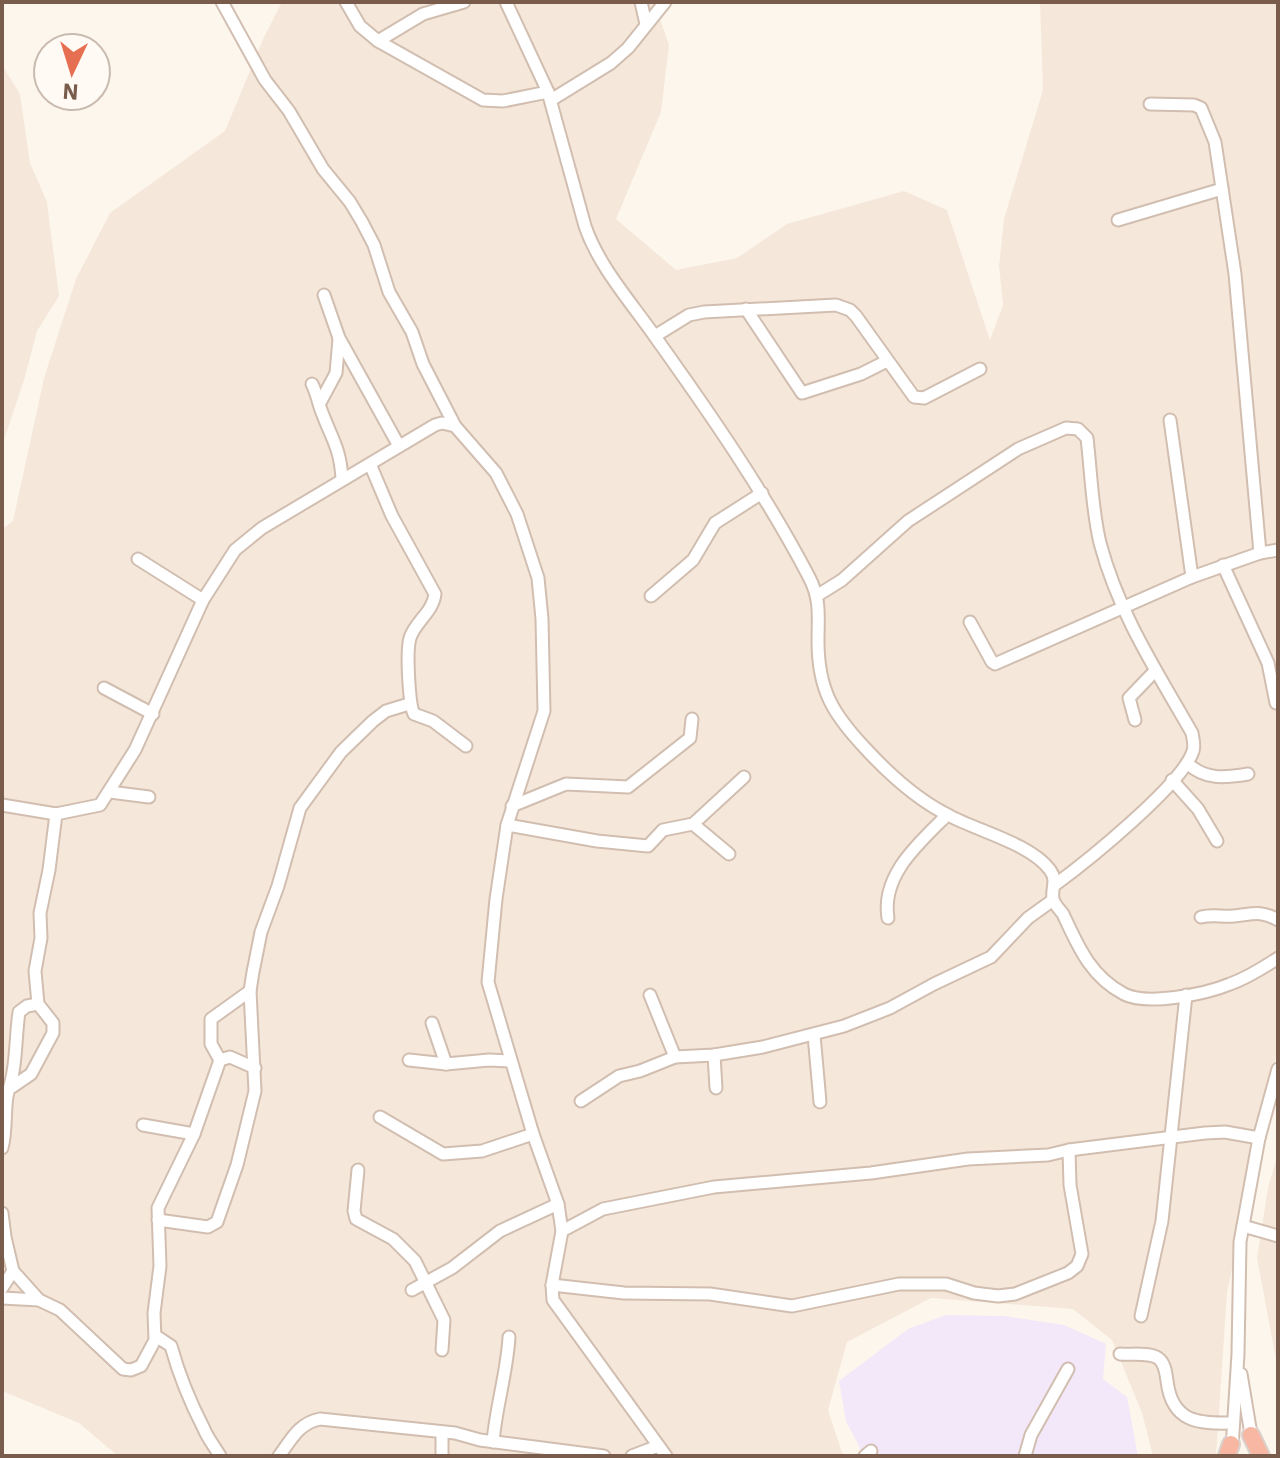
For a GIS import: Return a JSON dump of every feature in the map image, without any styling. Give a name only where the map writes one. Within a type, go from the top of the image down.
[{"type":"highway","points":[[1251,1435],[1259,1456]]},
{"type":"street","points":[[222,2],[265,80],[362,222],[374,245],[389,292],[412,332],[423,364],[455,426],[496,473],[507,491],[529,546],[538,578],[544,711],[507,825],[488,972],[489,988],[533,1134],[558,1204],[562,1231],[552,1285],[553,1300],[666,1456]]},
{"type":"street","points":[[346,2],[360,26],[378,41],[483,100],[503,101],[550,96],[611,63],[628,48],[665,2]]},
{"type":"street","points":[[378,41],[423,14],[464,2]]},
{"type":"street","points":[[506,2],[550,96],[588,234],[618,286],[762,493],[818,595],[820,673],[831,707],[883,765],[947,815],[1028,852],[1051,870],[1056,884],[1053,900],[1088,964],[1112,986],[1135,998],[1186,995],[1231,984],[1278,958]]},
{"type":"street","points":[[641,2],[646,24]]},
{"type":"street","points":[[1150,104],[1194,105],[1201,108],[1215,142],[1235,274],[1260,553]]},
{"type":"street","points":[[1118,220],[1222,189]]},
{"type":"street","points":[[324,295],[339,338],[399,446]]},
{"type":"street","points":[[655,336],[689,315],[746,309],[843,306],[856,316],[907,392],[917,398],[924,398],[980,369]]},
{"type":"street","points":[[746,309],[802,393],[861,374],[887,361]]},
{"type":"street","points":[[321,401],[336,373],[339,338]]},
{"type":"street","points":[[312,384],[339,450],[342,478]]},
{"type":"street","points":[[1170,420],[1192,577]]},
{"type":"street","points":[[2,805],[56,814],[96,807],[110,792],[153,714],[203,600],[242,544],[342,478],[435,425],[455,426]]},
{"type":"street","points":[[818,595],[842,580],[921,512],[1018,449],[1066,428],[1078,429],[1087,438],[1099,539],[1123,606],[1154,672],[1192,733],[1193,752],[1187,763],[1139,816],[1056,884]]},
{"type":"street","points":[[370,464],[392,516],[435,594],[431,607],[410,639],[409,704],[414,714],[433,721],[466,746]]},
{"type":"street","points":[[651,596],[693,560],[715,523],[762,493]]},
{"type":"street","points":[[970,622],[995,664],[1192,577],[1260,553],[1278,550]]},
{"type":"street","points":[[138,559],[203,600]]},
{"type":"street","points":[[1223,565],[1268,663],[1276,703]]},
{"type":"street","points":[[1135,720],[1129,698],[1154,672]]},
{"type":"street","points":[[104,688],[153,714]]},
{"type":"street","points":[[158,1220],[208,1227],[216,1225],[251,1116],[255,1068],[250,991],[261,932],[278,886],[300,808],[341,752],[373,721],[386,711],[409,704]]},
{"type":"street","points":[[512,806],[566,784],[628,787],[690,738],[692,719]]},
{"type":"street","points":[[1187,763],[1197,773],[1223,779],[1248,774]]},
{"type":"street","points":[[507,825],[645,847],[669,827],[693,824],[744,777]]},
{"type":"street","points":[[1172,780],[1198,809],[1217,841]]},
{"type":"street","points":[[110,792],[149,797]]},
{"type":"street","points":[[2,1148],[7,1129],[8,1093],[31,1074],[51,1042],[53,1023],[38,1004],[35,971],[41,938],[40,913],[56,814]]},
{"type":"street","points":[[888,918],[886,897],[897,872],[947,815]]},
{"type":"street","points":[[693,824],[729,854]]},
{"type":"street","points":[[581,1101],[619,1076],[675,1057],[714,1055],[763,1047],[814,1035],[890,1008],[982,963],[1028,918],[1053,900]]},
{"type":"street","points":[[1201,917],[1213,914],[1235,916],[1253,911],[1264,912],[1278,920]]},
{"type":"street","points":[[2,1298],[39,1300],[60,1310],[123,1369],[141,1366],[156,1336],[154,1313],[160,1266],[159,1205],[194,1134],[220,1060],[211,1044],[211,1019],[250,991]]},
{"type":"street","points":[[650,995],[675,1057]]},
{"type":"street","points":[[1141,1316],[1162,1221],[1186,995]]},
{"type":"street","points":[[12,1087],[19,1012],[27,1006],[38,1004]]},
{"type":"street","points":[[432,1023],[446,1064]]},
{"type":"street","points":[[814,1035],[820,1102]]},
{"type":"street","points":[[714,1055],[716,1088]]},
{"type":"street","points":[[220,1060],[230,1057],[255,1068]]},
{"type":"street","points":[[409,1060],[446,1064],[510,1061]]},
{"type":"street","points":[[1230,1452],[1243,1226],[1259,1138],[1278,1069]]},
{"type":"street","points":[[380,1117],[443,1154],[482,1151],[533,1134]]},
{"type":"street","points":[[143,1125],[194,1134]]},
{"type":"street","points":[[562,1231],[603,1209],[714,1187],[871,1173],[968,1159],[1048,1155],[1172,1136],[1225,1132],[1259,1138]]},
{"type":"street","points":[[552,1285],[624,1293],[710,1294],[792,1306],[899,1284],[946,1284],[974,1293],[998,1296],[1015,1294],[1068,1273],[1077,1266],[1082,1254],[1070,1185],[1069,1150]]},
{"type":"street","points":[[358,1170],[356,1219],[383,1233],[407,1251],[427,1282],[444,1320],[442,1350]]},
{"type":"street","points":[[412,1290],[452,1268],[500,1231],[558,1204]]},
{"type":"street","points":[[2,1213],[13,1271],[39,1300]]},
{"type":"street","points":[[1243,1226],[1278,1236]]},
{"type":"street","points":[[2,1288],[13,1271]]},
{"type":"street","points":[[156,1336],[171,1346],[178,1375],[220,1456]]},
{"type":"street","points":[[493,1442],[509,1337]]},
{"type":"street","points":[[1120,1354],[1154,1356],[1160,1360],[1164,1365],[1170,1397],[1184,1417],[1204,1423],[1232,1423]]},
{"type":"street","points":[[1238,1354],[1251,1435]]},
{"type":"street","points":[[1025,1456],[1031,1435],[1068,1369]]},
{"type":"street","points":[[279,1456],[299,1429],[316,1419],[442,1432],[493,1442],[604,1456]]},
{"type":"street","points":[[442,1432],[442,1456]]},
{"type":"street","points":[[632,1456],[658,1446]]},
{"type":"shaded area","points":[[282,2],[654,2],[669,45],[661,112],[616,219],[676,270],[737,258],[787,224],[904,191],[947,210],[990,340],[1003,305],[999,266],[1004,219],[1043,90],[1040,2],[1278,2],[1278,1046],[1227,1293],[1216,1456],[1153,1456],[1142,1413],[1112,1340],[1073,1309],[931,1298],[847,1342],[828,1410],[843,1456],[118,1456],[79,1423],[2,1391],[2,529],[13,521],[44,378],[76,279],[110,213],[225,131]]},
{"type":"shaded area","points":[[2,65],[20,94],[30,163],[47,202],[59,296],[37,331],[2,446]]},
{"type":"shaded area","points":[[1278,1153],[1278,1370],[1257,1258],[1268,1188]]},
{"type":"shaded area","points":[[946,1315],[1004,1316],[1064,1325],[1106,1344],[1103,1379],[1127,1397],[1138,1456],[864,1456],[846,1421],[839,1381],[908,1329]]}]
